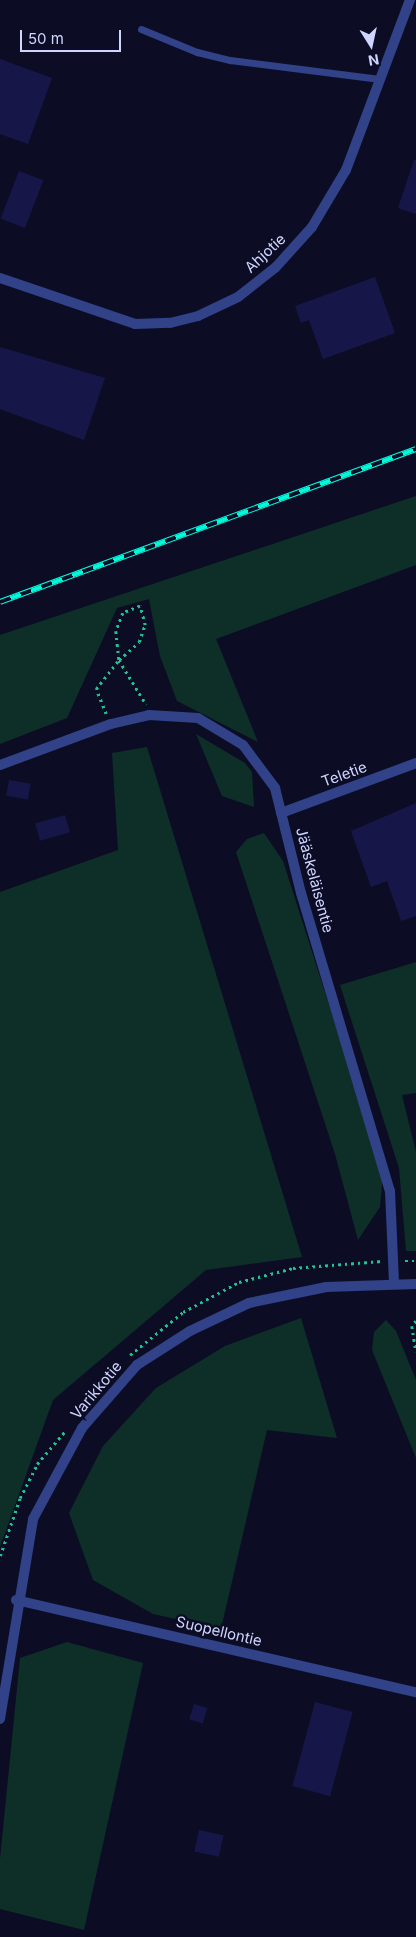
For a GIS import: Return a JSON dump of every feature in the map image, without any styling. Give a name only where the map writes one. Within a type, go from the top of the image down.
[{"type":"street","name":"Ahjotie","points":[[0,278],[135,324],[170,323],[198,316],[238,297],[276,267],[312,227],[346,170],[410,0]]},
{"type":"street","name":"Jääskeläisentie","points":[[0,765],[112,724],[149,715],[198,718],[243,745],[275,788],[390,1191],[395,1261],[394,1284]]},
{"type":"street","name":"Teletie","points":[[282,812],[416,763]]},
{"type":"street","name":"Varikkotie","points":[[0,1719],[16,1600],[33,1519],[53,1477],[82,1428],[137,1365],[190,1331],[249,1303],[326,1287],[416,1284]]},
{"type":"street","name":"Suopellontie","points":[[16,1600],[416,1692]]},
{"type":"lane","points":[[141,29],[197,52],[230,60],[380,79]]},
{"type":"path","points":[[112,724],[96,689],[119,660],[139,642],[145,626],[140,606],[123,613],[116,631],[119,660],[143,695],[149,715]]},
{"type":"path","points":[[125,1360],[183,1312],[239,1282],[293,1268],[416,1261]]},
{"type":"path","points":[[416,1321],[412,1326],[416,1352]]},
{"type":"path","points":[[0,1556],[20,1498],[38,1464],[69,1427]]},
{"type":"green space","points":[[416,496],[416,565],[216,639],[258,742],[177,701],[160,656],[149,599],[117,608],[67,718],[0,744],[0,635]]},
{"type":"green space","points":[[196,734],[245,763],[252,772],[254,807],[222,796]]},
{"type":"green space","points":[[147,747],[302,1257],[206,1270],[53,1400],[0,1547],[0,892],[118,850],[112,753]]},
{"type":"green space","points":[[264,833],[283,861],[383,1174],[380,1207],[358,1240],[335,1154],[236,852],[247,839]]},
{"type":"green space","points":[[416,962],[416,1093],[402,1095],[416,1152],[416,1251],[406,1251],[399,1168],[340,985]]},
{"type":"green space","points":[[301,1318],[337,1438],[267,1430],[221,1629],[153,1614],[93,1580],[69,1513],[103,1446],[156,1388],[225,1346]]},
{"type":"green space","points":[[386,1320],[396,1331],[416,1380],[416,1458],[372,1350],[374,1332]]},
{"type":"green space","points":[[67,1642],[143,1663],[84,1930],[0,1909],[0,1859],[20,1658]]},
{"type":"building","points":[[0,59],[52,78],[28,144],[0,134]]},
{"type":"building","points":[[414,160],[416,160],[416,214],[398,208]]},
{"type":"building","points":[[19,171],[43,180],[25,228],[1,219]]},
{"type":"building","points":[[375,277],[395,333],[323,359],[309,320],[301,323],[295,306]]},
{"type":"building","points":[[0,347],[105,378],[84,440],[0,409]]},
{"type":"building","points":[[9,780],[31,784],[28,800],[6,796]]},
{"type":"building","points":[[416,803],[416,916],[401,921],[387,881],[371,887],[351,831]]},
{"type":"building","points":[[65,815],[70,832],[40,841],[35,824]]},
{"type":"building","points":[[315,1702],[353,1712],[330,1796],[292,1786]]},
{"type":"building","points":[[194,1704],[207,1708],[203,1723],[189,1719]]},
{"type":"building","points":[[199,1830],[223,1835],[219,1857],[194,1852]]},
{"type":"railway","points":[[0,602],[416,449]]}]
